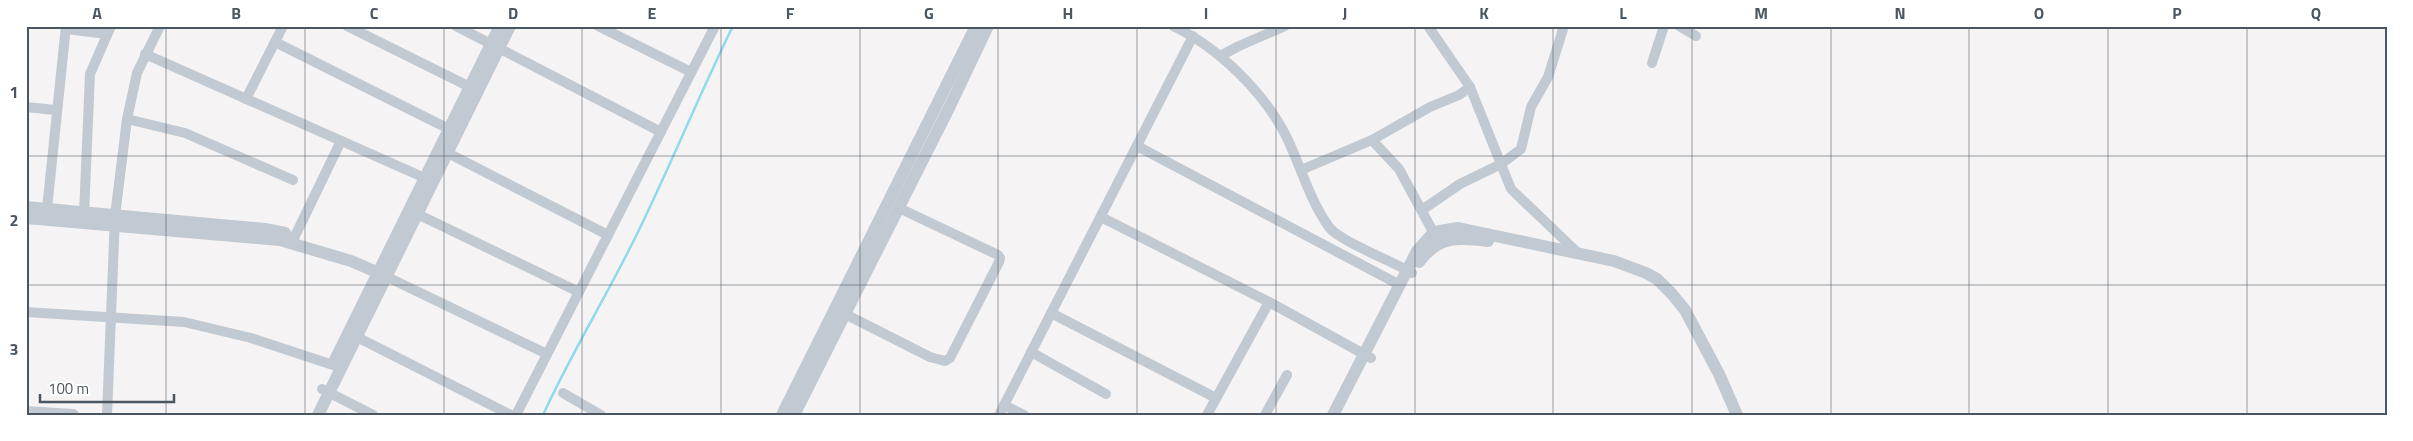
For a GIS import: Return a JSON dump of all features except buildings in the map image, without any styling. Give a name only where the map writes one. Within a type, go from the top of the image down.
[{"type":"street","points":[[107,415],[115,221],[127,119],[131,92],[145,54],[160,26]]},
{"type":"street","points":[[246,99],[283,26]]},
{"type":"street","points":[[346,26],[470,87]]},
{"type":"street","points":[[456,26],[661,132]]},
{"type":"street","points":[[310,415],[325,391],[444,151],[495,46],[500,26]]},
{"type":"street","points":[[414,212],[425,178],[444,151],[449,129],[470,87],[495,46],[510,26]]},
{"type":"street","points":[[598,26],[691,72]]},
{"type":"street","points":[[516,415],[715,26]]},
{"type":"street","points":[[782,415],[976,26]]},
{"type":"street","points":[[794,415],[899,208],[988,26]]},
{"type":"street","points":[[1173,26],[1193,36],[1220,56],[1252,88],[1278,122],[1302,170],[1310,192],[1329,228],[1334,233],[1409,272]]},
{"type":"street","points":[[1220,56],[1285,26]]},
{"type":"street","points":[[1428,26],[1470,87],[1511,189],[1560,233],[1578,253]]},
{"type":"street","points":[[1422,210],[1460,184],[1502,164],[1521,150],[1531,107],[1548,78],[1564,26]]},
{"type":"street","points":[[1652,63],[1664,26]]},
{"type":"street","points":[[1679,26],[1696,36]]},
{"type":"street","points":[[47,210],[55,110],[66,28],[99,34],[110,29]]},
{"type":"street","points":[[84,214],[90,74],[110,29]]},
{"type":"street","points":[[999,415],[1193,36]]},
{"type":"street","points":[[275,42],[449,129]]},
{"type":"street","points":[[145,54],[425,178]]},
{"type":"street","points":[[1302,170],[1372,140],[1430,106],[1455,97],[1470,87]]},
{"type":"street","points":[[26,107],[55,110]]},
{"type":"street","points":[[127,119],[194,136],[293,180]]},
{"type":"street","points":[[1372,140],[1399,169],[1436,237]]},
{"type":"street","points":[[295,236],[341,141]]},
{"type":"street","points":[[1137,146],[1398,284]]},
{"type":"street","points":[[444,151],[608,234]]},
{"type":"street","points":[[26,207],[84,214],[115,221],[280,240],[350,261],[383,275],[547,354]]},
{"type":"street","points":[[845,314],[930,357],[945,361],[950,358],[999,262],[1000,258],[998,255],[899,208]]},
{"type":"street","points":[[414,212],[579,292]]},
{"type":"street","points":[[1101,217],[1269,302],[1368,356]]},
{"type":"street","points":[[26,218],[264,229],[295,236],[342,254],[350,261]]},
{"type":"street","points":[[1333,415],[1368,356],[1409,272],[1417,251],[1436,237],[1458,228],[1614,261],[1640,274],[1677,311],[1710,375],[1727,415]]},
{"type":"street","points":[[1436,237],[1490,241],[1612,267],[1656,279],[1685,310],[1719,374],[1736,415]]},
{"type":"street","points":[[1342,415],[1398,284],[1409,272]]},
{"type":"street","points":[[1207,415],[1269,302]]},
{"type":"street","points":[[26,312],[184,322],[252,338],[333,365]]},
{"type":"street","points":[[1051,313],[1216,398]]},
{"type":"street","points":[[318,415],[333,365],[353,335]]},
{"type":"street","points":[[353,335],[511,415]]},
{"type":"street","points":[[1031,352],[1106,394]]},
{"type":"street","points":[[1265,415],[1287,375]]},
{"type":"street","points":[[325,391],[373,415]]},
{"type":"street","points":[[563,394],[601,415]]},
{"type":"street","points":[[1004,404],[1024,415]]},
{"type":"street","points":[[26,412],[73,415]]},
{"type":"waterway","points":[[543,415],[636,236],[733,26]]}]
